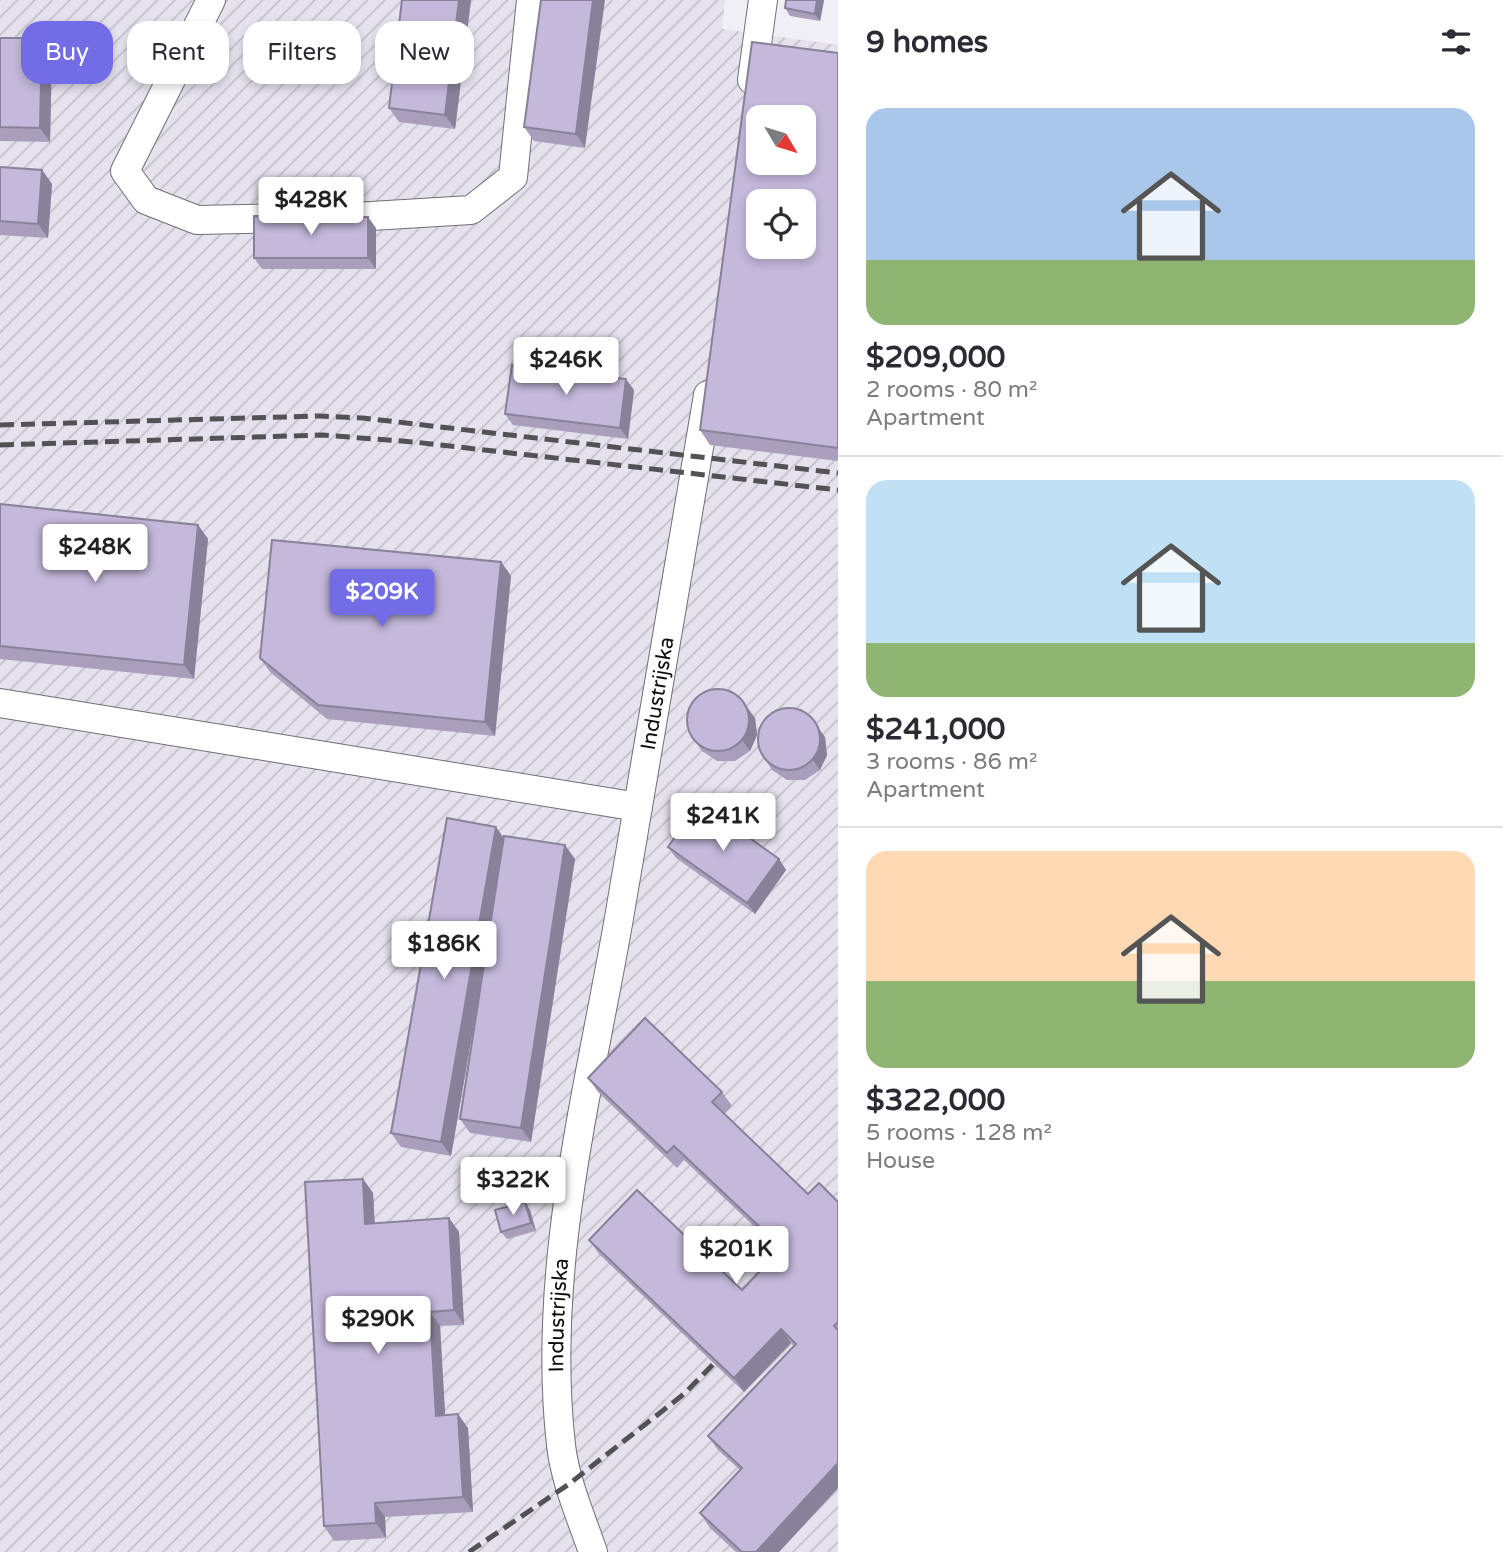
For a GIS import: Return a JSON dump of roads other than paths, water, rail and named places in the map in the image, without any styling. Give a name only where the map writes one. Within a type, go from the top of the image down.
[{"type":"lane","points":[[211,0],[125,172],[146,200],[197,220],[371,216],[471,210],[513,177],[531,0]]},
{"type":"lane","points":[[748,105],[763,0]]},
{"type":"lane","name":"Industrijska","points":[[593,1552],[569,1484],[561,1447],[556,1366],[560,1263],[583,1112],[712,376]]},
{"type":"lane","points":[[0,703],[638,807]]},
{"type":"railway","points":[[0,425],[319,416],[363,418],[838,473]]},
{"type":"railway","points":[[0,445],[322,435],[414,442],[838,490]]},
{"type":"railway","points":[[469,1552],[569,1484],[684,1394],[726,1351]]}]
